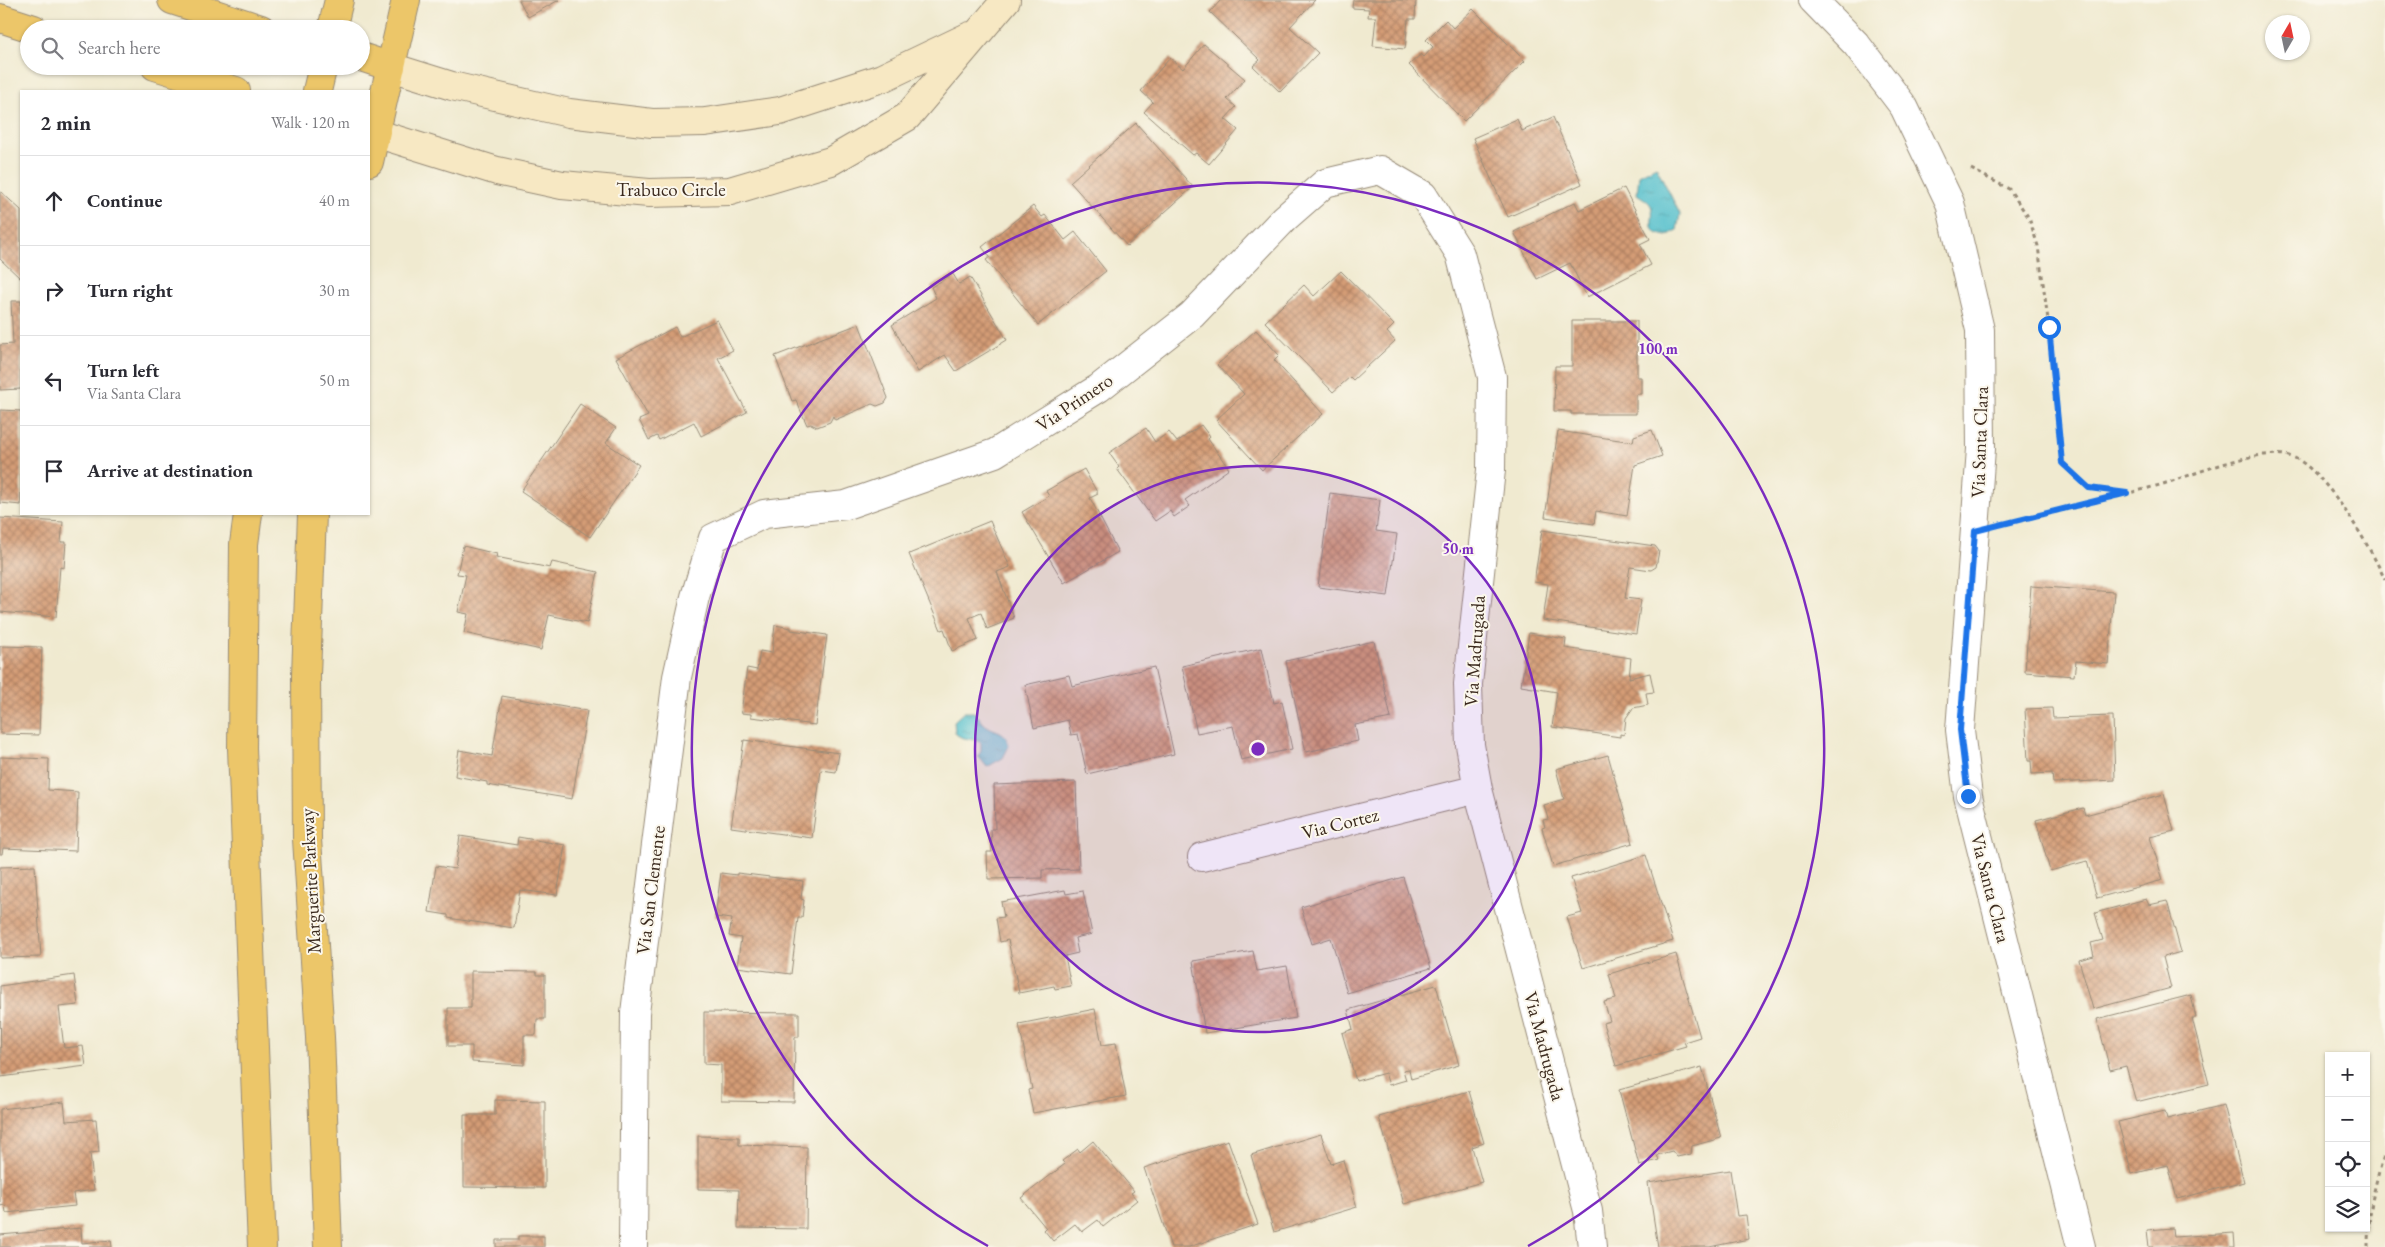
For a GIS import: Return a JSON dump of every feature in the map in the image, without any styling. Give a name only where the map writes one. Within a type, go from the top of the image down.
[{"type":"main road","points":[[172,0],[233,20]]},
{"type":"main road","points":[[334,20],[339,0]]},
{"type":"main road","points":[[370,152],[372,132],[391,67],[406,0]]},
{"type":"main road","points":[[0,18],[20,24]]},
{"type":"main road","points":[[370,60],[391,67]]},
{"type":"main road","points":[[184,75],[233,90]]},
{"type":"main road","points":[[317,90],[321,75]]},
{"type":"main road","points":[[248,515],[244,544],[242,748],[262,1247]]},
{"type":"main road","name":"Marguerite Parkway","points":[[312,515],[306,675],[307,839],[320,1037],[328,1247]]},
{"type":"street","name":"Trabuco Circle","points":[[372,132],[497,171],[562,185],[650,193],[730,191],[831,160],[906,117],[1006,0]]},
{"type":"street","name":"Via Santa Clara","points":[[1813,0],[1856,44],[1904,107],[1930,157],[1950,203],[1980,330],[1981,449],[1960,730],[1968,796],[2081,1247]]},
{"type":"street","name":"Trabuco Circle","points":[[391,67],[452,86],[569,113],[652,123],[705,122],[780,111],[882,78],[978,32]]},
{"type":"street","name":"Via Primero","points":[[713,538],[764,514],[846,505],[995,453],[1099,388],[1192,315],[1285,218],[1325,183],[1380,170]]},
{"type":"street","name":"Via Madrugada","points":[[1380,170],[1423,195],[1460,254],[1492,377],[1491,470],[1468,684],[1470,745],[1478,789],[1588,1211],[1592,1247]]},
{"type":"street","name":"Via San Clemente","points":[[633,1247],[635,1013],[677,678],[696,597],[713,538]]},
{"type":"street","name":"Via Cortez","points":[[1202,857],[1478,789]]},
{"type":"path","points":[[1930,157],[1973,169],[2009,189],[2029,218],[2038,246],[2048,318],[2062,463],[2089,488],[2127,493]]},
{"type":"path","points":[[1975,531],[2158,486],[2217,465],[2264,456],[2292,457],[2315,471],[2349,517],[2385,580]]},
{"type":"path","points":[[2368,1247],[2368,1224],[2377,1176],[2385,1154]]},
{"type":"water","points":[[1656,166],[1680,214],[1677,230],[1667,236],[1654,231],[1652,228],[1652,209],[1650,204],[1637,194],[1639,175]]},
{"type":"water","points":[[964,712],[974,712],[985,725],[1004,734],[1009,746],[1003,758],[987,767],[978,756],[981,751],[981,743],[961,737],[955,733],[954,721]]},
{"type":"building","points":[[519,0],[559,0],[528,17]]},
{"type":"building","points":[[1221,0],[1315,0],[1290,27],[1318,53],[1280,92],[1253,66],[1260,60],[1210,12]]},
{"type":"building","points":[[1353,0],[1416,0],[1415,19],[1408,19],[1405,49],[1373,46],[1376,17],[1368,17],[1369,9],[1352,8]]},
{"type":"building","points":[[1473,9],[1525,61],[1464,121],[1409,65],[1421,54],[1424,57],[1433,47],[1426,40],[1446,20],[1453,28]]},
{"type":"building","points":[[1204,44],[1245,79],[1227,99],[1236,107],[1225,119],[1238,130],[1209,164],[1196,153],[1193,155],[1144,112],[1153,102],[1141,91],[1170,58],[1183,69]]},
{"type":"building","points":[[1553,117],[1582,184],[1508,217],[1473,138],[1517,119],[1522,131]]},
{"type":"building","points":[[1136,123],[1193,187],[1127,246],[1070,182]]},
{"type":"building","points":[[1624,188],[1650,239],[1640,244],[1651,265],[1587,297],[1570,263],[1537,279],[1514,232],[1575,202],[1579,210]]},
{"type":"building","points":[[0,191],[20,209],[20,278],[0,259]]},
{"type":"building","points":[[1033,206],[1042,217],[1045,215],[1065,240],[1075,232],[1106,271],[1038,325],[986,260],[990,257],[982,247]]},
{"type":"building","points":[[1341,271],[1394,325],[1387,332],[1395,341],[1353,380],[1350,377],[1333,392],[1265,322],[1304,285],[1314,296]]},
{"type":"building","points":[[953,274],[959,284],[970,277],[1007,340],[956,371],[945,355],[918,372],[892,325],[936,298],[931,287]]},
{"type":"building","points":[[11,301],[20,301],[20,389],[0,390],[0,345],[13,344]]},
{"type":"building","points":[[717,320],[733,350],[718,358],[747,412],[701,436],[694,422],[659,440],[657,436],[649,440],[639,420],[648,416],[616,358],[675,327],[680,337]]},
{"type":"building","points":[[1572,321],[1637,321],[1637,377],[1641,377],[1641,394],[1636,394],[1636,414],[1571,414],[1571,411],[1554,411],[1555,366],[1572,366]]},
{"type":"building","points":[[859,324],[888,398],[885,403],[877,406],[872,404],[835,420],[833,416],[830,422],[817,427],[811,424],[807,425],[796,400],[792,401],[775,356]]},
{"type":"building","points":[[1256,330],[1279,355],[1274,360],[1323,414],[1262,470],[1216,420],[1244,394],[1217,365]]},
{"type":"building","points":[[580,404],[616,428],[606,443],[639,465],[590,537],[521,491]]},
{"type":"building","points":[[0,410],[20,411],[20,505],[0,503]]},
{"type":"building","points":[[1201,425],[1210,437],[1208,439],[1229,469],[1185,500],[1190,506],[1174,517],[1170,511],[1155,521],[1117,469],[1119,467],[1109,453],[1146,428],[1155,442],[1169,432],[1177,442]]},
{"type":"building","points":[[1652,430],[1662,456],[1635,465],[1627,516],[1596,511],[1594,524],[1545,517],[1558,431],[1633,442],[1634,436]]},
{"type":"building","points":[[1084,469],[1098,494],[1090,498],[1118,552],[1064,583],[1022,512],[1049,496],[1046,491]]},
{"type":"building","points":[[1330,493],[1380,500],[1376,531],[1397,534],[1388,596],[1318,587]]},
{"type":"building","points":[[0,518],[63,522],[61,542],[66,542],[64,568],[60,567],[56,617],[0,612]]},
{"type":"building","points":[[990,521],[1010,567],[997,572],[1014,618],[987,629],[981,613],[969,618],[978,640],[952,651],[944,629],[941,630],[909,554]]},
{"type":"building","points":[[1542,530],[1655,546],[1659,551],[1656,567],[1651,570],[1630,567],[1625,598],[1641,600],[1636,634],[1543,620],[1548,584],[1534,582]]},
{"type":"building","points":[[463,546],[497,554],[496,557],[550,568],[552,562],[598,572],[587,623],[549,615],[541,650],[464,633],[468,614],[458,612],[466,575],[457,574]]},
{"type":"building","points":[[2031,586],[2114,592],[2108,664],[2076,661],[2074,676],[2025,672]]},
{"type":"building","points":[[775,625],[791,628],[791,630],[827,635],[815,725],[751,717],[751,714],[741,713],[747,668],[757,670],[760,651],[772,653]]},
{"type":"building","points":[[1529,633],[1566,639],[1565,648],[1631,658],[1629,678],[1650,673],[1654,692],[1646,693],[1648,705],[1633,708],[1626,718],[1624,735],[1620,734],[1620,737],[1552,727],[1557,692],[1521,686]]},
{"type":"building","points":[[1374,641],[1391,718],[1355,725],[1358,741],[1306,752],[1286,661]]},
{"type":"building","points":[[0,646],[42,647],[39,735],[0,734]]},
{"type":"building","points":[[1262,648],[1274,703],[1282,701],[1292,749],[1241,760],[1233,726],[1197,733],[1182,666]]},
{"type":"building","points":[[1154,667],[1174,754],[1087,774],[1078,734],[1071,735],[1068,720],[1034,728],[1025,685],[1069,675],[1072,686]]},
{"type":"building","points":[[502,696],[587,711],[572,799],[487,785],[487,782],[455,776],[459,750],[492,756]]},
{"type":"building","points":[[2052,708],[2053,718],[2113,716],[2115,780],[2053,783],[2052,773],[2032,774],[2031,761],[2028,761],[2025,709]]},
{"type":"building","points":[[744,740],[839,753],[836,772],[821,770],[812,838],[731,827]]},
{"type":"building","points":[[1608,755],[1633,843],[1553,866],[1542,828],[1545,827],[1543,820],[1548,819],[1544,805],[1564,799],[1556,769]]},
{"type":"building","points":[[0,757],[49,759],[48,790],[78,792],[76,851],[3,848],[2,854],[0,854]]},
{"type":"building","points":[[1076,782],[1079,869],[1042,870],[1042,878],[988,879],[987,852],[992,852],[991,829],[995,829],[994,785]]},
{"type":"building","points":[[2164,794],[2174,831],[2150,837],[2163,880],[2097,898],[2087,861],[2050,871],[2036,820],[2083,808],[2085,815]]},
{"type":"building","points":[[460,836],[517,845],[518,837],[565,845],[557,895],[520,890],[514,928],[448,918],[448,915],[429,912],[436,866],[455,869]]},
{"type":"building","points":[[1646,855],[1673,941],[1583,968],[1567,917],[1582,913],[1571,878]]},
{"type":"building","points":[[35,866],[41,957],[0,958],[0,867]]},
{"type":"building","points":[[721,873],[737,875],[737,873],[803,881],[801,899],[804,900],[802,918],[798,918],[791,974],[737,967],[741,938],[729,936],[732,919],[715,917]]},
{"type":"building","points":[[1403,877],[1431,968],[1347,993],[1331,938],[1312,944],[1301,907]]},
{"type":"building","points":[[1065,890],[1066,894],[1083,891],[1092,934],[1075,938],[1078,953],[1065,956],[1071,986],[1055,989],[1054,986],[1019,993],[1008,940],[1000,942],[996,918],[1004,917],[1001,902]]},
{"type":"building","points":[[2146,899],[2149,905],[2167,901],[2181,952],[2163,957],[2171,988],[2093,1009],[2079,960],[2094,956],[2091,943],[2103,940],[2095,913]]},
{"type":"building","points":[[1253,951],[1257,971],[1287,966],[1296,1018],[1205,1033],[1193,961]]},
{"type":"building","points":[[1676,954],[1700,1037],[1684,1042],[1686,1046],[1616,1066],[1603,1023],[1610,1021],[1604,1002],[1616,999],[1609,974]]},
{"type":"building","points":[[471,971],[537,972],[537,975],[545,975],[545,1019],[537,1019],[536,1035],[524,1035],[524,1065],[472,1062],[472,1046],[448,1046],[448,1008],[471,1008]]},
{"type":"building","points":[[74,975],[78,1005],[59,1007],[64,1048],[83,1046],[86,1066],[1,1077],[0,986]]},
{"type":"building","points":[[1436,985],[1459,1065],[1411,1079],[1409,1069],[1403,1070],[1406,1080],[1389,1085],[1385,1073],[1356,1081],[1342,1033],[1353,1029],[1348,1010]]},
{"type":"building","points":[[2191,995],[2196,1018],[2192,1018],[2209,1084],[2136,1102],[2126,1066],[2110,1070],[2097,1019]]},
{"type":"building","points":[[1095,1009],[1102,1045],[1116,1043],[1126,1096],[1033,1113],[1028,1090],[1032,1089],[1019,1024]]},
{"type":"building","points":[[704,1012],[799,1013],[799,1037],[795,1037],[794,1102],[721,1101],[721,1065],[704,1064]]},
{"type":"building","points":[[1702,1067],[1721,1138],[1692,1146],[1691,1154],[1677,1157],[1672,1151],[1657,1155],[1659,1160],[1639,1165],[1619,1090]]},
{"type":"building","points":[[1469,1091],[1484,1143],[1472,1147],[1482,1182],[1404,1204],[1379,1117]]},
{"type":"building","points":[[495,1100],[545,1101],[545,1188],[464,1187],[464,1115],[495,1115]]},
{"type":"building","points":[[64,1102],[66,1121],[96,1119],[99,1152],[90,1153],[94,1190],[73,1193],[75,1206],[6,1213],[5,1205],[0,1206],[0,1109]]},
{"type":"building","points":[[2224,1105],[2244,1182],[2177,1199],[2168,1165],[2132,1174],[2118,1122],[2165,1111],[2167,1119]]},
{"type":"building","points":[[1321,1134],[1331,1164],[1343,1160],[1357,1207],[1274,1232],[1251,1155]]},
{"type":"building","points":[[698,1136],[739,1137],[739,1145],[807,1147],[806,1229],[738,1228],[739,1190],[698,1189]]},
{"type":"building","points":[[1228,1140],[1258,1224],[1189,1247],[1171,1247],[1144,1168]]},
{"type":"building","points":[[1093,1141],[1134,1191],[1131,1193],[1137,1200],[1103,1227],[1098,1220],[1082,1232],[1075,1224],[1053,1241],[1044,1230],[1046,1228],[1021,1198],[1065,1164],[1062,1161],[1078,1149],[1080,1152]]},
{"type":"building","points":[[1730,1170],[1737,1216],[1746,1215],[1749,1239],[1709,1247],[1658,1247],[1648,1183]]},
{"type":"building","points":[[81,1228],[82,1243],[111,1240],[112,1247],[0,1247],[0,1235]]},
{"type":"building","points":[[2173,1228],[2174,1237],[2234,1233],[2235,1247],[2149,1247],[2147,1230]]},
{"type":"building","points":[[518,1236],[544,1236],[544,1247],[496,1247],[496,1240],[518,1240]]},
{"type":"route","points":[[1968,796],[1960,730],[1975,531],[2127,493],[2089,488],[2062,463],[2049,327]]}]
